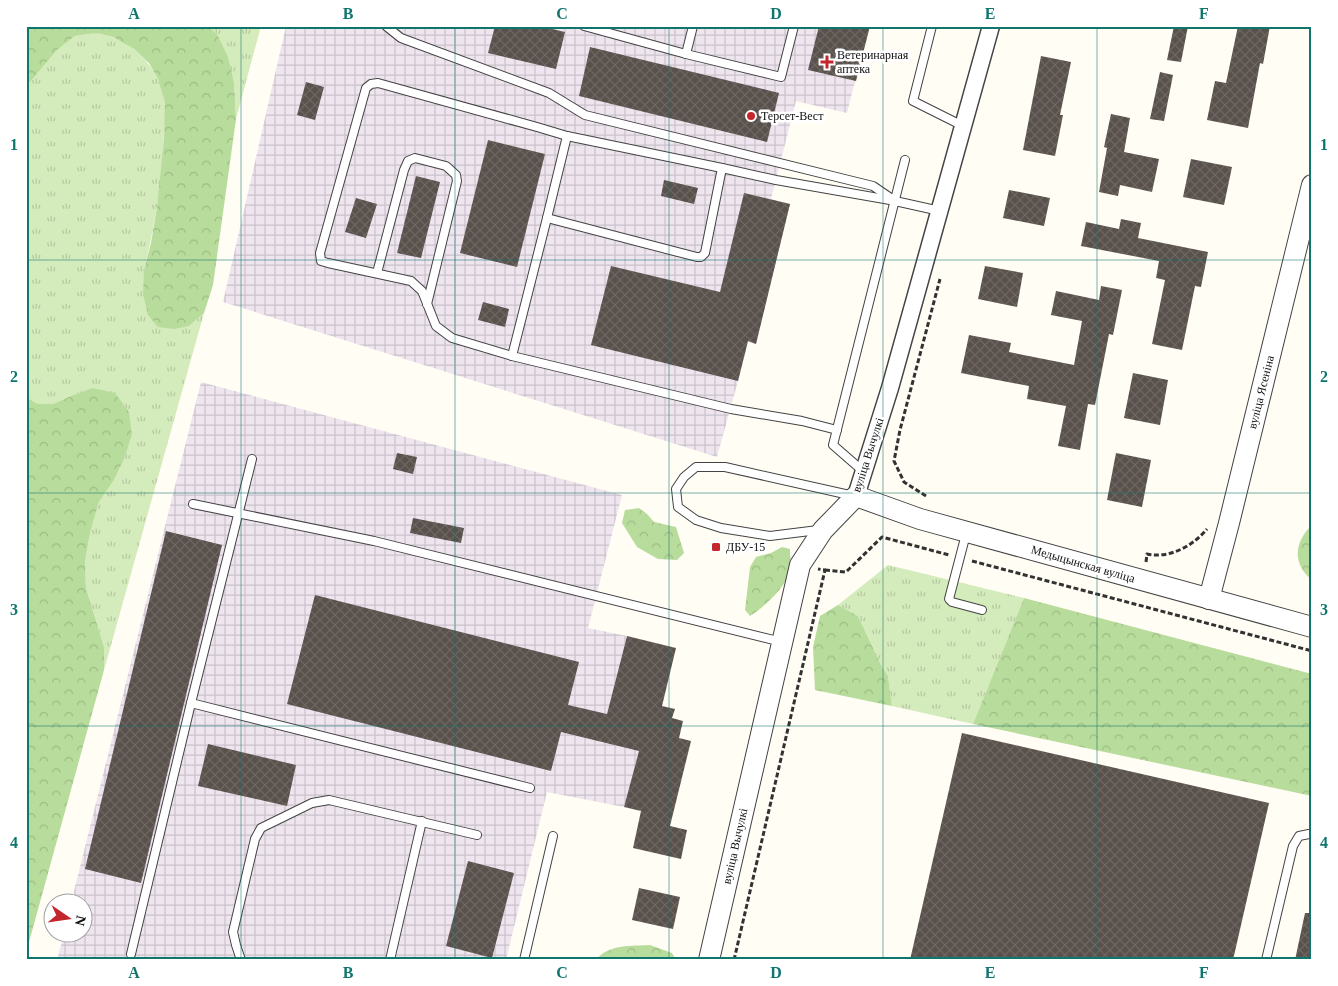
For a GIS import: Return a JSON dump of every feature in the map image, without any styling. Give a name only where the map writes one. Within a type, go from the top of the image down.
[{"type":"street","name":"вуліца Вычулкі","points":[[709,960],[800,565],[823,530],[856,496],[890,388],[991,26]]},
{"type":"street","name":"вуліца Ясеніна","points":[[1210,599],[1312,185]]},
{"type":"street","name":"Медыцынская вуліца","points":[[856,496],[920,519],[1312,627]]},
{"type":"lane","points":[[386,26],[401,38],[549,93],[585,115],[873,186],[895,201]]},
{"type":"lane","points":[[584,26],[686,54],[781,77],[794,26]]},
{"type":"lane","points":[[686,54],[693,26]]},
{"type":"lane","points":[[932,26],[913,101],[963,126]]},
{"type":"lane","points":[[837,430],[802,421],[731,409],[512,356],[452,338],[436,326],[422,291],[412,280],[321,261],[320,253],[366,88],[371,84],[378,83],[388,85],[567,136],[776,180],[940,211]]},
{"type":"lane","points":[[512,356],[567,136]]},
{"type":"lane","points":[[377,273],[408,161],[415,158],[446,166],[456,175],[457,181],[427,304]]},
{"type":"lane","points":[[864,472],[834,445],[905,160]]},
{"type":"lane","points":[[547,218],[697,257],[701,256],[705,253],[722,168]]},
{"type":"lane","points":[[131,954],[252,459]]},
{"type":"lane","points":[[823,530],[770,536],[721,528],[696,520],[678,507],[676,489],[684,477],[696,467],[725,467],[856,496]]},
{"type":"lane","points":[[193,504],[374,541],[782,642]]},
{"type":"lane","points":[[966,532],[949,599],[952,602],[982,610]]},
{"type":"lane","points":[[191,703],[530,788]]},
{"type":"lane","points":[[241,960],[233,932],[254,839],[261,828],[312,803],[329,800],[477,835]]},
{"type":"lane","points":[[390,960],[422,821]]},
{"type":"lane","points":[[1266,960],[1292,846],[1299,836],[1312,834]]},
{"type":"lane","points":[[524,960],[553,836]]},
{"type":"path","points":[[926,496],[904,482],[894,461],[900,430],[941,276]]},
{"type":"path","points":[[825,570],[846,572],[882,537],[1312,651]]},
{"type":"shaded area","points":[[286,26],[869,26],[847,113],[796,101],[771,199],[790,204],[756,344],[748,342],[717,457],[223,302]]},
{"type":"shaded area","points":[[201,382],[622,495],[588,628],[627,636],[607,714],[639,751],[624,807],[547,792],[506,960],[57,960],[61,944],[92,944],[92,894],[73,894]]},
{"type":"green space","points":[[26,26],[206,26],[217,34],[228,57],[234,83],[236,119],[213,285],[204,313],[189,326],[174,329],[158,327],[148,315],[143,294],[144,270],[157,207],[164,139],[165,102],[158,79],[149,63],[134,49],[113,37],[96,33],[75,36],[57,50],[26,87]]},
{"type":"green space","points":[[206,26],[261,26],[236,119],[234,83],[217,34]]},
{"type":"green space","points":[[96,33],[110,36],[133,48],[153,71],[162,90],[166,112],[162,166],[155,219],[144,270],[189,326],[204,313],[104,670],[104,647],[86,588],[85,562],[90,533],[99,502],[114,480],[125,457],[132,435],[92,388],[53,404],[38,404],[26,397],[26,87],[57,50],[75,36]]},
{"type":"green space","points":[[92,388],[115,393],[129,412],[132,435],[125,457],[114,480],[99,502],[90,533],[85,562],[86,588],[104,647],[104,670],[26,953],[26,397],[38,404],[53,404]]},
{"type":"green space","points":[[639,508],[654,522],[676,527],[684,553],[677,560],[658,559],[637,547],[622,523],[625,510]]},
{"type":"green space","points":[[1312,525],[1312,580],[1301,567],[1298,553],[1302,539]]},
{"type":"green space","points":[[782,547],[790,549],[788,576],[774,596],[750,616],[745,610],[750,567],[756,557],[771,553]]},
{"type":"green space","points":[[888,565],[1024,598],[973,724],[892,706],[888,676],[858,616],[838,605]]},
{"type":"green space","points":[[1024,598],[1312,674],[1312,796],[973,724]]},
{"type":"green space","points":[[838,605],[858,616],[888,676],[892,706],[815,690],[813,647],[820,616]]},
{"type":"green space","points":[[650,945],[672,953],[676,960],[596,960],[614,948]]},
{"type":"building","points":[[495,26],[539,26],[565,32],[556,69],[488,53]]},
{"type":"building","points":[[819,26],[870,26],[856,81],[808,70]]},
{"type":"building","points":[[1174,26],[1188,26],[1181,62],[1167,60]]},
{"type":"building","points":[[1238,26],[1270,26],[1263,64],[1260,63],[1248,128],[1207,120],[1215,81],[1226,83]]},
{"type":"building","points":[[590,47],[779,93],[767,142],[579,96]]},
{"type":"building","points":[[1041,56],[1071,62],[1060,115],[1063,115],[1055,156],[1023,150]]},
{"type":"building","points":[[1160,72],[1173,75],[1164,121],[1150,119]]},
{"type":"building","points":[[306,82],[324,87],[315,120],[297,115]]},
{"type":"building","points":[[1111,114],[1130,118],[1124,152],[1159,159],[1152,192],[1120,185],[1118,196],[1099,192],[1107,148],[1104,147]]},
{"type":"building","points":[[488,140],[545,154],[517,267],[460,253]]},
{"type":"building","points":[[1191,159],[1232,167],[1224,205],[1183,197]]},
{"type":"building","points":[[416,176],[440,182],[421,258],[397,253]]},
{"type":"building","points":[[664,180],[698,188],[694,204],[661,196]]},
{"type":"building","points":[[1009,190],[1050,198],[1044,226],[1003,218]]},
{"type":"building","points":[[744,193],[790,204],[756,344],[748,341],[738,381],[591,345],[611,266],[720,292]]},
{"type":"building","points":[[356,198],[377,204],[366,238],[345,232]]},
{"type":"building","points":[[1121,219],[1141,223],[1138,238],[1208,252],[1201,287],[1195,286],[1182,350],[1152,344],[1165,280],[1156,278],[1159,261],[1081,246],[1086,222],[1119,229]]},
{"type":"building","points":[[985,266],[1023,273],[1017,307],[978,299]]},
{"type":"building","points":[[1101,286],[1122,290],[1113,335],[1109,334],[1095,405],[1088,404],[1080,450],[1058,446],[1066,406],[1027,399],[1029,386],[961,373],[969,335],[1011,343],[1009,352],[1074,365],[1082,321],[1051,315],[1056,291],[1099,300]]},
{"type":"building","points":[[483,302],[509,309],[505,327],[478,320]]},
{"type":"building","points":[[1133,373],[1168,380],[1160,425],[1124,418]]},
{"type":"building","points":[[397,453],[417,457],[413,474],[393,469]]},
{"type":"building","points":[[1116,453],[1151,460],[1142,507],[1107,500]]},
{"type":"building","points":[[413,518],[464,528],[461,543],[410,533]]},
{"type":"building","points":[[166,531],[222,545],[141,883],[85,869]]},
{"type":"building","points":[[315,595],[579,662],[568,705],[607,714],[627,636],[676,648],[662,706],[675,709],[672,718],[683,721],[679,738],[691,741],[670,826],[687,830],[681,859],[633,848],[641,811],[624,807],[639,751],[561,732],[551,771],[287,704]]},
{"type":"building","points":[[962,733],[1269,803],[1233,960],[910,960]]},
{"type":"building","points":[[208,744],[296,765],[287,806],[198,786]]},
{"type":"building","points":[[468,861],[514,873],[492,958],[446,946]]},
{"type":"building","points":[[639,888],[680,897],[673,929],[632,920]]},
{"type":"building","points":[[1305,913],[1312,913],[1312,960],[1295,960]]},
{"type":"place","name":"Ветеринарная аптека","points":[[827,62]]},
{"type":"place","name":"Терсет-Вест","points":[[751,116]]},
{"type":"place","name":"ДБУ-15","points":[[716,547]]}]
